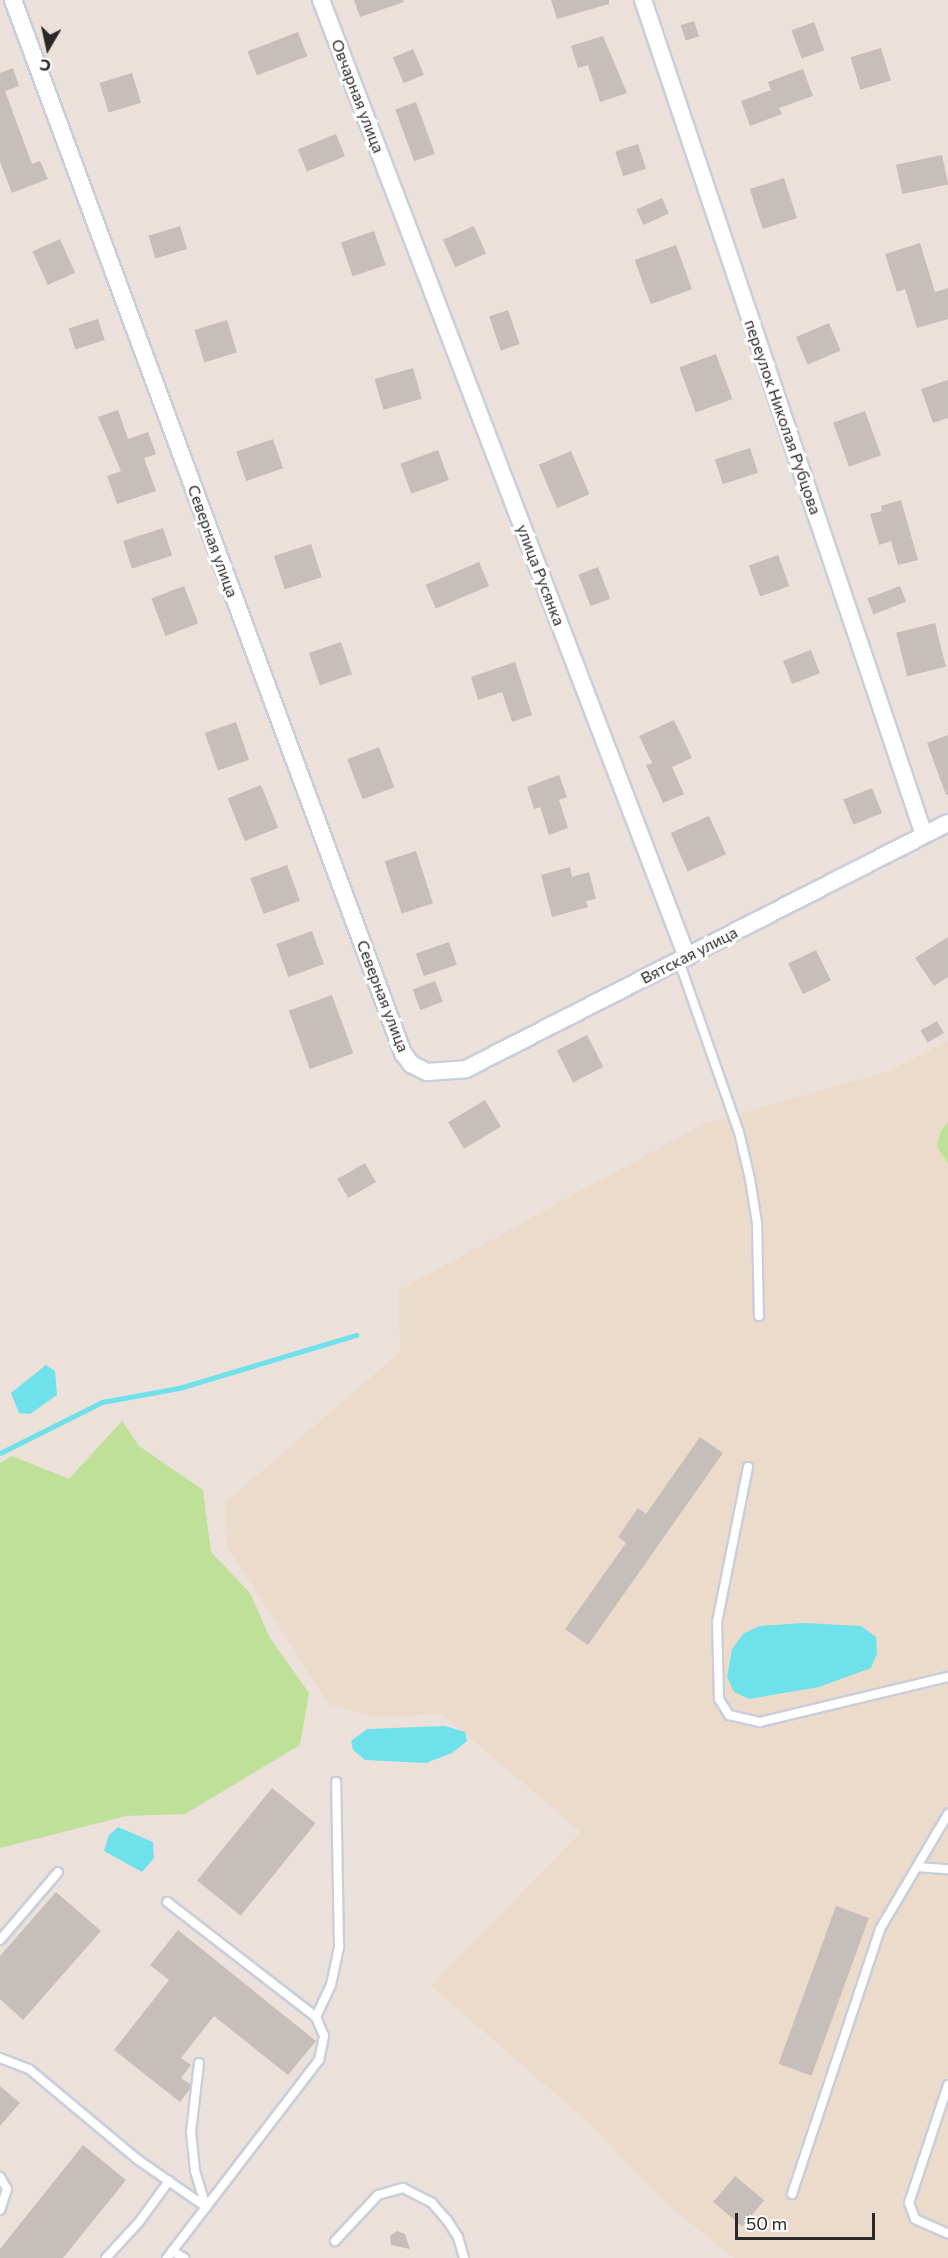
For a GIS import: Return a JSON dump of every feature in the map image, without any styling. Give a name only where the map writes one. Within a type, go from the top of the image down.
[{"type":"street","name":"Северная улица","points":[[13,0],[403,1053],[411,1064],[427,1072]]},
{"type":"street","name":"Овчарная улица","points":[[321,0],[395,193]]},
{"type":"street","name":"переулок Николая Рубцова","points":[[643,0],[924,835]]},
{"type":"street","name":"улица Русянка","points":[[395,193],[683,959]]},
{"type":"street","name":"Вятская улица","points":[[427,1072],[466,1069],[948,823]]},
{"type":"lane","points":[[683,959],[739,1132],[750,1179],[757,1223],[759,1316]]},
{"type":"lane","points":[[748,1467],[717,1622],[719,1699],[729,1715],[760,1722],[948,1677]]},
{"type":"lane","points":[[316,2017],[331,1985],[339,1946],[336,1782]]},
{"type":"lane","points":[[792,2194],[880,1929],[948,1814]]},
{"type":"lane","points":[[917,1867],[948,1869]]},
{"type":"lane","points":[[0,1940],[58,1872]]},
{"type":"lane","points":[[167,1902],[316,2017],[324,2036],[319,2060],[169,2255],[184,2258]]},
{"type":"lane","points":[[0,2058],[29,2069],[169,2181],[206,2207]]},
{"type":"lane","points":[[199,2062],[191,2132],[195,2171],[206,2207]]},
{"type":"lane","points":[[948,2085],[909,2203],[915,2219],[948,2234]]},
{"type":"lane","points":[[0,2177],[7,2189],[0,2210]]},
{"type":"lane","points":[[106,2258],[139,2222],[169,2181]]},
{"type":"lane","points":[[335,2241],[378,2195],[403,2188],[432,2203],[447,2220],[464,2250],[464,2258]]},
{"type":"shaded area","points":[[948,1041],[948,2258],[734,2258],[667,2204],[585,2119],[431,1986],[581,1832],[442,1714],[374,1717],[329,1704],[227,1547],[225,1503],[400,1352],[398,1291],[703,1124],[886,1072]]},
{"type":"green space","points":[[948,1122],[948,1163],[937,1147],[940,1132]]},
{"type":"green space","points":[[122,1421],[139,1446],[203,1490],[211,1552],[250,1593],[270,1638],[309,1693],[300,1745],[185,1814],[126,1816],[0,1848],[0,1463],[12,1456],[69,1479]]},
{"type":"water","points":[[46,1365],[55,1371],[57,1395],[30,1414],[19,1413],[11,1393]]},
{"type":"water","points":[[804,1623],[861,1626],[876,1637],[877,1654],[871,1668],[819,1687],[749,1699],[734,1692],[727,1677],[732,1649],[743,1634],[759,1626]]},
{"type":"water","points":[[445,1726],[465,1732],[467,1741],[452,1753],[426,1763],[365,1760],[353,1750],[351,1741],[367,1729]]},
{"type":"water","points":[[118,1827],[153,1842],[154,1858],[142,1872],[104,1851],[109,1835]]},
{"type":"building","points":[[354,0],[403,0],[404,2],[360,17]]},
{"type":"building","points":[[551,0],[609,0],[609,4],[557,19]]},
{"type":"building","points":[[694,21],[699,36],[686,41],[681,25]]},
{"type":"building","points":[[814,22],[824,50],[802,58],[791,30]]},
{"type":"building","points":[[298,32],[307,56],[257,76],[248,51]]},
{"type":"building","points":[[603,36],[627,93],[600,102],[588,65],[578,68],[571,46]]},
{"type":"building","points":[[881,48],[891,81],[860,90],[850,57]]},
{"type":"building","points":[[413,49],[424,75],[404,83],[393,58]]},
{"type":"building","points":[[13,68],[19,86],[5,91],[32,164],[40,161],[48,179],[12,193],[0,162],[0,73]]},
{"type":"building","points":[[803,69],[813,96],[779,108],[782,114],[750,126],[741,101],[771,90],[768,82]]},
{"type":"building","points":[[132,73],[141,103],[109,113],[99,83]]},
{"type":"building","points":[[416,102],[435,154],[414,161],[395,110]]},
{"type":"building","points":[[336,134],[345,156],[307,172],[298,149]]},
{"type":"building","points":[[638,144],[646,169],[623,176],[615,151]]},
{"type":"building","points":[[942,155],[948,184],[902,194],[896,165]]},
{"type":"building","points":[[784,178],[797,218],[763,229],[750,189]]},
{"type":"building","points":[[662,198],[669,214],[643,225],[636,209]]},
{"type":"building","points":[[180,226],[187,249],[155,259],[148,236]]},
{"type":"building","points":[[474,226],[486,253],[455,267],[443,240]]},
{"type":"building","points":[[374,231],[386,265],[353,276],[341,242]]},
{"type":"building","points":[[60,239],[75,273],[48,285],[33,251]]},
{"type":"building","points":[[920,243],[935,292],[948,288],[948,319],[917,328],[905,289],[897,292],[885,254]]},
{"type":"building","points":[[676,245],[692,289],[651,304],[635,260]]},
{"type":"building","points":[[508,310],[520,344],[501,351],[489,317]]},
{"type":"building","points":[[98,319],[105,340],[75,350],[69,329]]},
{"type":"building","points":[[227,320],[237,353],[204,362],[194,330]]},
{"type":"building","points":[[829,323],[841,351],[808,365],[796,337]]},
{"type":"building","points":[[716,354],[732,399],[696,412],[679,367]]},
{"type":"building","points":[[413,368],[422,399],[383,410],[375,379]]},
{"type":"building","points":[[948,380],[948,418],[933,423],[921,389]]},
{"type":"building","points":[[118,410],[128,439],[148,432],[156,454],[144,458],[156,491],[117,504],[107,476],[121,471],[98,417]]},
{"type":"building","points":[[865,411],[881,455],[849,467],[833,423]]},
{"type":"building","points":[[273,439],[283,468],[246,481],[236,452]]},
{"type":"building","points":[[750,448],[758,473],[723,484],[715,459]]},
{"type":"building","points":[[438,450],[449,480],[411,494],[400,464]]},
{"type":"building","points":[[571,451],[589,494],[557,508],[539,465]]},
{"type":"building","points":[[901,500],[918,560],[898,565],[891,541],[879,545],[870,514],[882,511],[881,506]]},
{"type":"building","points":[[163,528],[172,556],[132,569],[123,541]]},
{"type":"building","points":[[311,544],[322,577],[285,589],[274,556]]},
{"type":"building","points":[[778,555],[789,586],[760,597],[749,566]]},
{"type":"building","points":[[479,562],[489,586],[436,609],[426,585]]},
{"type":"building","points":[[598,567],[610,599],[591,606],[578,575]]},
{"type":"building","points":[[184,586],[198,623],[166,636],[151,599]]},
{"type":"building","points":[[900,586],[906,602],[873,614],[867,599]]},
{"type":"building","points":[[935,623],[946,667],[907,676],[896,633]]},
{"type":"building","points":[[341,642],[352,674],[320,685],[309,653]]},
{"type":"building","points":[[811,650],[820,673],[792,684],[783,661]]},
{"type":"building","points":[[515,662],[532,715],[512,722],[502,692],[478,700],[471,677]]},
{"type":"building","points":[[674,720],[692,758],[672,767],[684,794],[663,803],[646,765],[652,763],[639,736]]},
{"type":"building","points":[[236,722],[249,760],[218,771],[205,733]]},
{"type":"building","points":[[948,735],[948,794],[946,795],[927,743]]},
{"type":"building","points":[[379,747],[394,787],[363,799],[347,759]]},
{"type":"building","points":[[559,775],[567,797],[559,800],[568,828],[549,835],[540,807],[534,809],[527,787]]},
{"type":"building","points":[[261,785],[278,828],[245,841],[228,798]]},
{"type":"building","points":[[872,788],[882,813],[853,825],[843,800]]},
{"type":"building","points":[[709,816],[726,854],[688,871],[671,833]]},
{"type":"building","points":[[416,851],[433,903],[402,914],[385,861]]},
{"type":"building","points":[[287,865],[300,901],[263,914],[250,878]]},
{"type":"building","points":[[570,867],[572,877],[589,872],[596,899],[586,901],[588,907],[552,917],[541,875]]},
{"type":"building","points":[[312,931],[324,964],[288,977],[276,944]]},
{"type":"building","points":[[948,937],[948,977],[934,986],[915,958]]},
{"type":"building","points":[[449,942],[457,965],[424,976],[416,953]]},
{"type":"building","points":[[816,950],[831,981],[803,994],[788,964]]},
{"type":"building","points":[[435,981],[443,1002],[420,1010],[413,990]]},
{"type":"building","points":[[332,995],[353,1053],[310,1069],[289,1011]]},
{"type":"building","points":[[937,1021],[944,1033],[928,1043],[921,1030]]},
{"type":"building","points":[[587,1035],[603,1067],[573,1083],[557,1050]]},
{"type":"building","points":[[485,1100],[501,1127],[464,1149],[448,1122]]},
{"type":"building","points":[[365,1163],[376,1182],[348,1198],[337,1179]]},
{"type":"building","points":[[700,1437],[723,1453],[588,1645],[565,1629],[626,1543],[618,1537],[638,1508],[646,1514]]},
{"type":"building","points":[[272,1788],[316,1823],[241,1916],[197,1880]]},
{"type":"building","points":[[56,1892],[101,1931],[23,2020],[0,1999],[0,1956]]},
{"type":"building","points":[[836,1906],[869,1918],[811,2076],[779,2064]]},
{"type":"building","points":[[178,1930],[316,2041],[288,2075],[214,2016],[181,2058],[191,2065],[181,2078],[190,2084],[190,2089],[180,2102],[114,2050],[169,1980],[150,1965]]},
{"type":"building","points":[[0,2086],[20,2103],[0,2126]]},
{"type":"building","points":[[83,2145],[126,2180],[63,2258],[0,2258],[0,2249]]},
{"type":"building","points":[[735,2176],[764,2200],[742,2226],[713,2202]]},
{"type":"building","points":[[397,2231],[405,2234],[410,2249],[391,2245],[390,2236]]},
{"type":"waterway","points":[[0,1453],[102,1402],[179,1388],[356,1335]]}]
